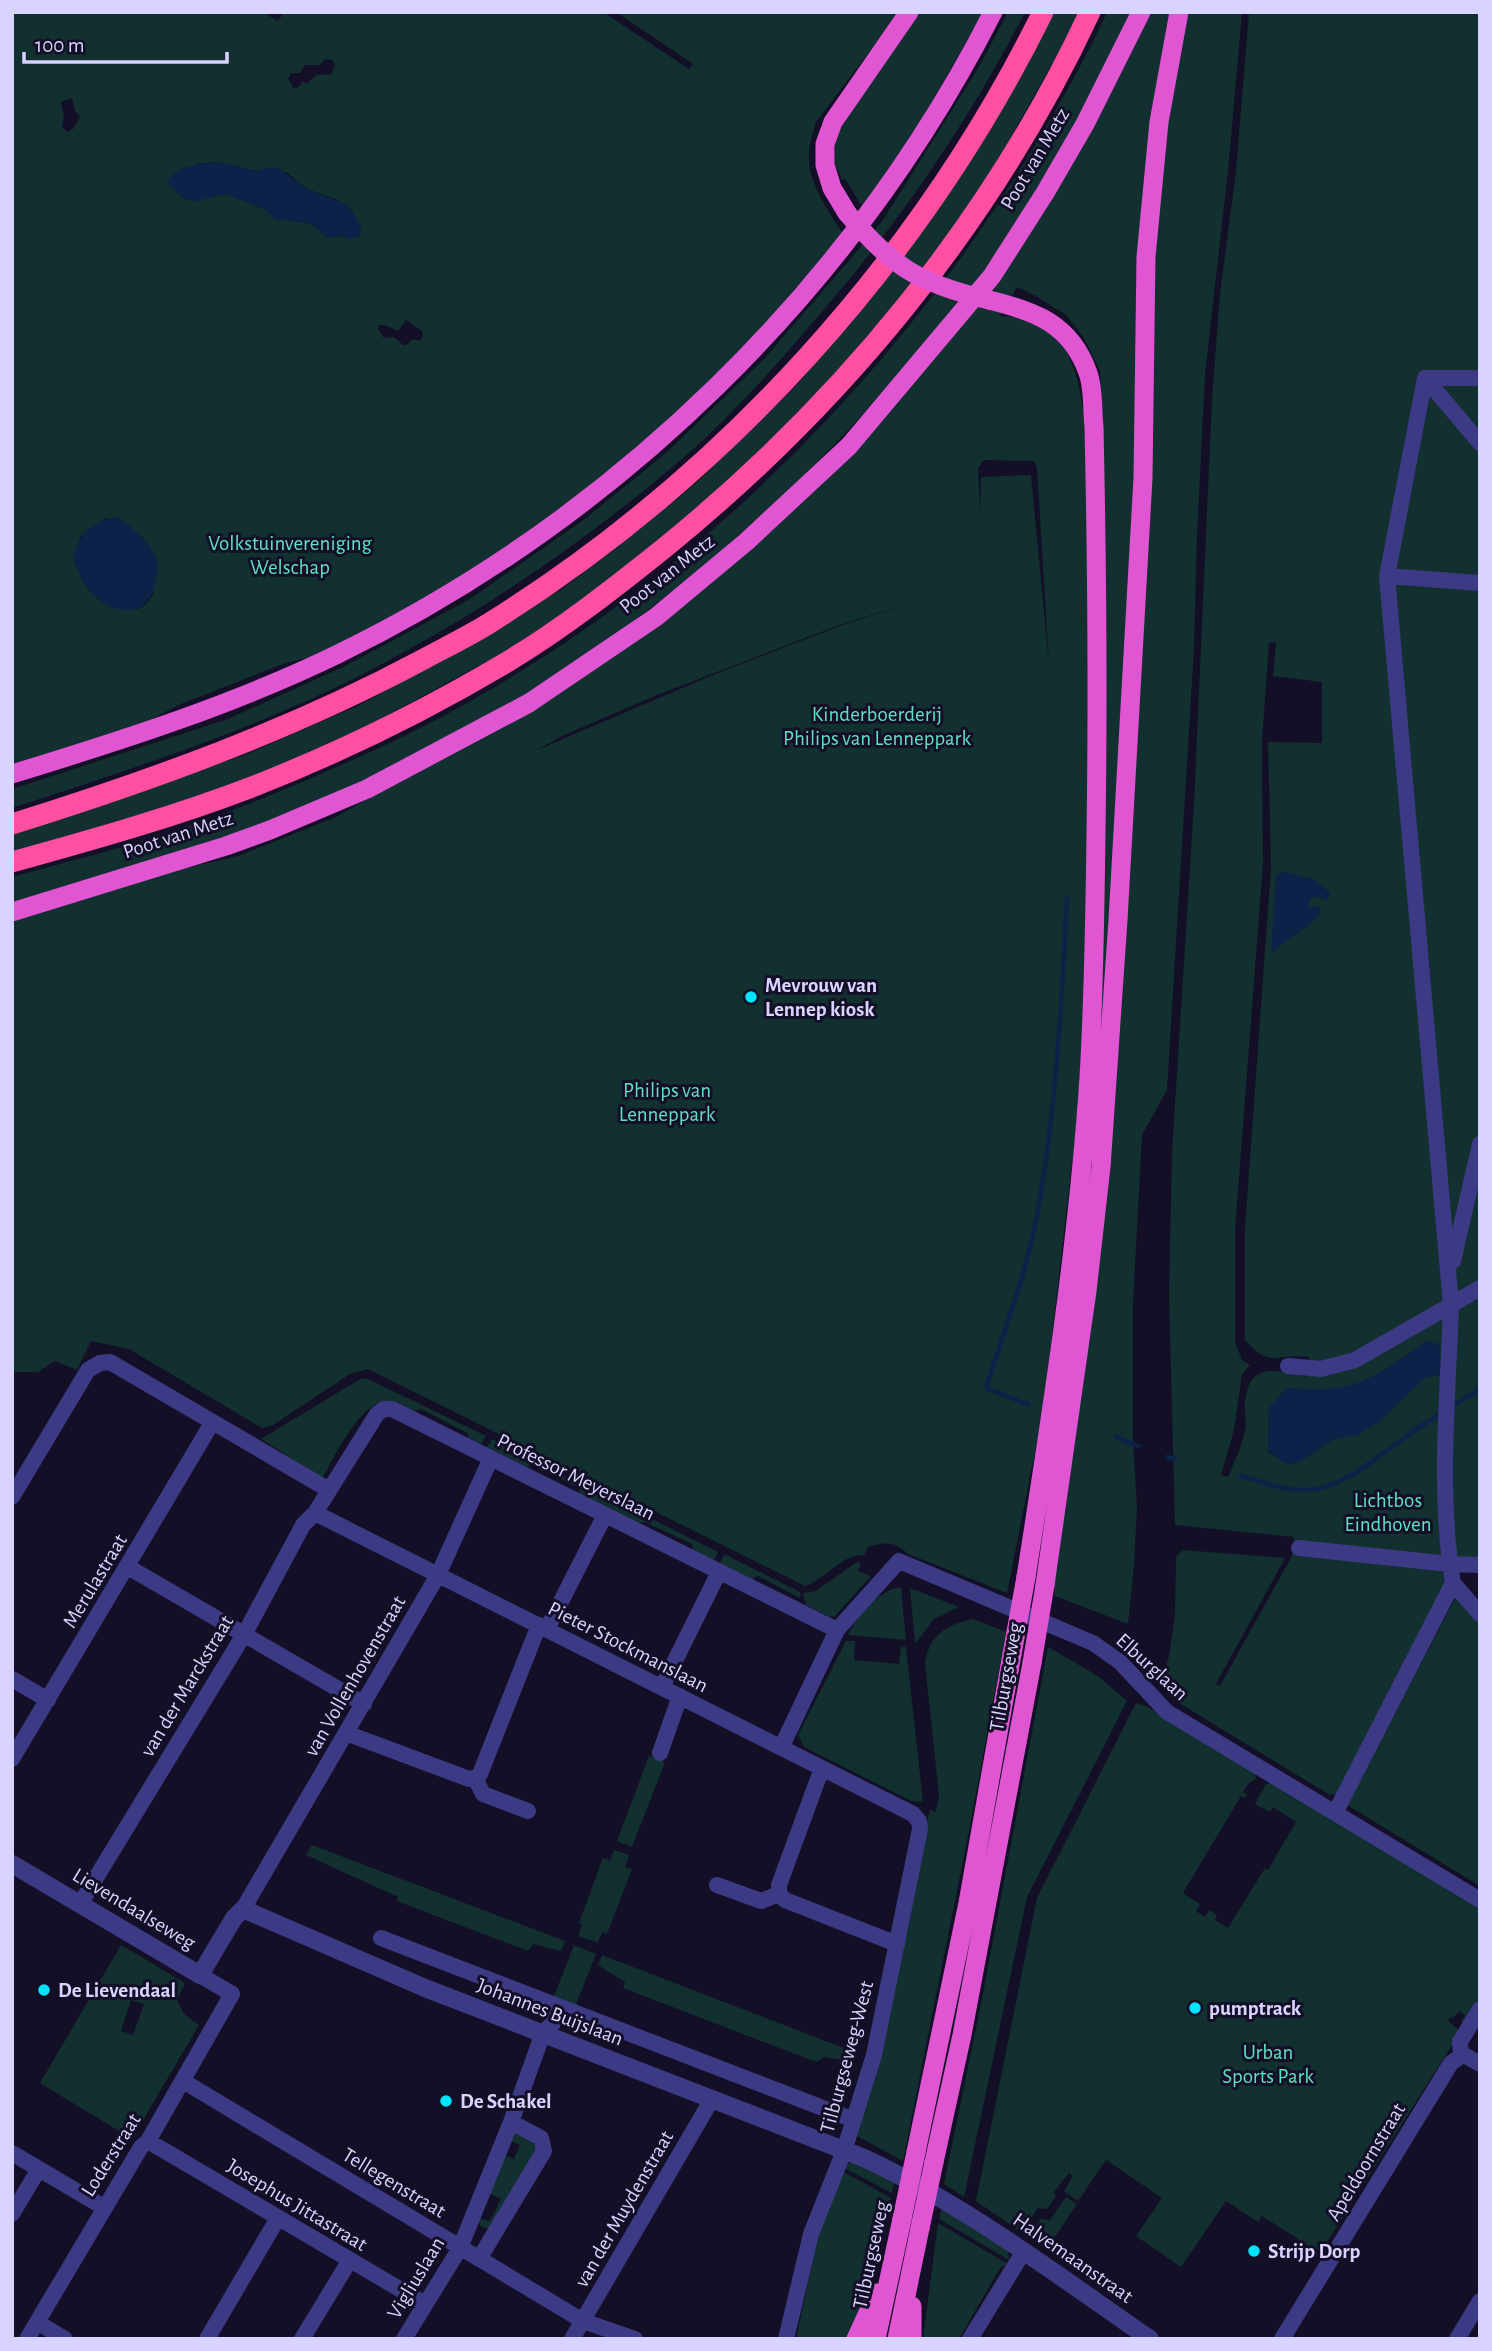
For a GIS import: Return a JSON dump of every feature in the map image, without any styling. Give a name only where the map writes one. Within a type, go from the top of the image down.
[{"type":"highway","points":[[909,12],[833,122],[825,144],[825,165],[832,188],[847,213],[869,239],[893,261],[937,286],[1024,309],[1055,324],[1074,345],[1089,375],[1095,464],[1097,754],[1091,1165]]},
{"type":"highway","points":[[12,774],[229,703],[338,654],[461,587],[524,546],[578,506],[659,441],[730,374],[799,299],[887,188],[935,117],[993,12]]},
{"type":"highway","points":[[12,824],[198,762],[358,694],[486,625],[603,543],[687,476],[786,382],[872,282],[968,146],[1043,12]]},
{"type":"highway","name":"Poot van Metz","points":[[12,862],[203,804],[259,784],[366,737],[508,661],[629,577],[716,506],[767,459],[816,410],[911,300],[947,253],[1004,168],[1050,91],[1090,12]]},
{"type":"highway","name":"Poot van Metz","points":[[12,912],[226,846],[367,789],[529,703],[656,617],[746,542],[849,446],[992,276],[1085,124],[1141,12]]},
{"type":"highway","points":[[1091,1165],[1119,908],[1143,478],[1146,257],[1159,122],[1179,12]]},
{"type":"highway","name":"Tilburgseweg","points":[[876,2339],[968,1903],[1026,1577],[1060,1340],[1091,1165]]},
{"type":"highway","name":"Tilburgseweg","points":[[897,2339],[962,2035],[1045,1585],[1087,1291],[1091,1165]]},
{"type":"highway","points":[[856,2339],[894,2256]]},
{"type":"highway","points":[[912,2339],[913,2263]]},
{"type":"street","points":[[1424,378],[1480,378]]},
{"type":"street","points":[[1424,378],[1480,443]]},
{"type":"street","points":[[1424,378],[1387,576],[1451,1305],[1446,1443],[1447,1548],[1453,1583],[1480,1614]]},
{"type":"street","points":[[1387,576],[1480,583]]},
{"type":"street","points":[[1449,1279],[1480,1144]]},
{"type":"street","points":[[1288,1366],[1321,1369],[1354,1360],[1480,1288]]},
{"type":"street","points":[[12,1497],[88,1370],[100,1363],[110,1362],[329,1490]]},
{"type":"street","name":"Professor Meyerslaan","points":[[329,1490],[377,1414],[384,1409],[392,1409],[837,1630]]},
{"type":"street","name":"Merulastraat","points":[[12,1759],[212,1423]]},
{"type":"street","name":"van Vollenhovenstraat","points":[[243,1909],[438,1574],[491,1458]]},
{"type":"street","name":"van der Marckstraat","points":[[80,1904],[244,1633],[303,1525],[315,1513],[329,1490]]},
{"type":"street","name":"Pieter Stockmanslaan","points":[[315,1513],[913,1814],[919,1821]]},
{"type":"street","points":[[346,1733],[469,1779],[480,1774],[543,1627],[605,1515]]},
{"type":"street","points":[[1299,1548],[1480,1565]]},
{"type":"street","name":"Elburglaan","points":[[837,1630],[898,1561],[1093,1643],[1120,1662],[1167,1712],[1480,1900]]},
{"type":"street","points":[[128,1567],[364,1704]]},
{"type":"street","points":[[662,1687],[719,1572]]},
{"type":"street","points":[[1335,1813],[1453,1583]]},
{"type":"street","points":[[782,1748],[837,1630]]},
{"type":"street","points":[[12,1679],[48,1700]]},
{"type":"street","points":[[659,1753],[680,1696]]},
{"type":"street","points":[[822,1768],[779,1885],[779,1894],[785,1900],[897,1944]]},
{"type":"street","points":[[475,1778],[482,1794],[528,1811]]},
{"type":"street","name":"Tilburgseweg-West","points":[[786,2339],[811,2234],[844,2151],[874,2055],[920,1829],[919,1821]]},
{"type":"street","name":"Lievendaalseweg","points":[[12,1864],[232,1994]]},
{"type":"street","points":[[718,1885],[761,1901],[779,1894]]},
{"type":"street","points":[[200,1975],[234,1918],[243,1909]]},
{"type":"street","name":"Johannes Buijslaan","points":[[243,1909],[425,1988],[844,2151]]},
{"type":"street","name":"Johannes Buijslaan","points":[[381,1938],[854,2120]]},
{"type":"street","name":"Loderstraat","points":[[27,2339],[141,2147],[148,2141],[232,1994]]},
{"type":"street","name":"Vigliuslaan","points":[[404,2339],[460,2248],[511,2122],[543,2033],[553,2023],[559,2007]]},
{"type":"street","name":"Apeldoornstraat","points":[[1282,2339],[1451,2063],[1461,2056],[1460,2042],[1480,2009]]},
{"type":"street","points":[[1461,2056],[1467,2056],[1480,2064]]},
{"type":"street","name":"Tellegenstraat","points":[[183,2081],[583,2321],[635,2339]]},
{"type":"street","name":"van der Muydenstraat","points":[[572,2339],[712,2099]]},
{"type":"street","points":[[479,2259],[544,2151],[541,2138],[511,2122]]},
{"type":"street","name":"Josephus Jittastraat","points":[[148,2141],[425,2304]]},
{"type":"street","name":"Tilburgseweg","points":[[844,2151],[894,2172],[969,2214]]},
{"type":"street","points":[[12,2153],[105,2208]]},
{"type":"street","points":[[12,2214],[39,2169]]},
{"type":"street","name":"Halvemaanstraat","points":[[969,2214],[1150,2339]]},
{"type":"street","points":[[207,2339],[278,2218]]},
{"type":"street","points":[[970,2339],[1024,2251]]},
{"type":"street","points":[[302,2339],[350,2260]]},
{"type":"street","points":[[1457,2339],[1480,2301]]},
{"type":"street","points":[[38,2319],[42,2325],[65,2339]]},
{"type":"green space","name":"Volkstuinvereniging Welschap","points":[[12,12],[263,12],[278,21],[284,12],[603,12],[689,69],[693,64],[616,12],[897,12],[816,122],[812,137],[809,157],[813,180],[827,209],[843,233],[746,346],[652,438],[572,502],[464,577],[325,653],[283,664],[181,704],[142,724],[12,764]],"holes":[[[326,59],[332,60],[335,65],[331,74],[317,75],[307,83],[302,82],[299,87],[294,88],[288,79],[291,73],[300,73],[305,65],[319,65]],[[72,98],[75,111],[80,117],[74,128],[68,132],[62,127],[64,115],[61,102]],[[217,162],[258,171],[266,168],[287,173],[307,189],[338,200],[343,236],[330,237],[303,222],[277,220],[266,210],[234,197],[222,194],[211,196],[171,176],[197,164]],[[406,320],[422,331],[423,336],[420,341],[412,339],[407,345],[403,345],[394,337],[384,338],[378,329],[379,325],[398,331]],[[106,518],[143,538],[153,594],[147,603],[138,609],[88,588],[73,559],[80,537]]]},
{"type":"green space","points":[[916,12],[983,12],[923,117],[863,208],[845,179],[842,180],[834,162],[836,136]]},
{"type":"green space","points":[[1008,12],[1025,12],[955,134],[875,247],[748,395],[695,448],[638,495],[560,554],[478,609],[349,681],[225,735],[12,808],[12,789],[228,719],[343,667],[470,599],[585,519],[667,452],[763,360],[883,220],[980,65]]},
{"type":"green space","points":[[1052,12],[1081,12],[997,162],[934,256],[809,403],[710,499],[572,608],[502,653],[373,723],[256,776],[166,807],[12,852],[12,834],[245,755],[362,704],[559,591],[611,552],[695,484],[793,389],[879,289],[975,153]]},
{"type":"green space","points":[[1107,12],[1132,12],[1100,79],[1064,144],[1026,209],[974,286],[914,357],[807,472],[764,513],[674,590],[579,661],[521,699],[370,777],[299,810],[210,844],[12,903],[12,877],[133,844],[200,822],[278,792],[381,747],[481,695],[577,635],[668,567],[754,492],[835,411],[909,325],[977,234],[1038,140]]},
{"type":"green space","name":"Philips van Lenneppark","points":[[1150,12],[1171,12],[1135,477],[1111,920],[1098,1078],[1103,426],[1100,371],[1084,338],[1066,315],[1036,296],[1017,287],[1000,316],[1021,318],[1039,325],[1053,335],[1071,361],[1077,377],[1086,428],[1090,755],[1084,1016],[1076,1128],[1044,1406],[1007,1593],[889,1544],[868,1547],[864,1555],[848,1558],[805,1586],[368,1369],[350,1374],[273,1425],[262,1428],[129,1349],[91,1341],[77,1370],[55,1361],[38,1372],[12,1372],[12,921],[186,868],[238,856],[336,817],[374,795],[752,548],[997,279],[1052,199],[1092,129]],"holes":[[[984,460],[1034,461],[1037,468],[1049,664],[1031,475],[981,477],[980,510],[978,468]],[[919,600],[840,626],[720,672],[537,750],[562,736],[657,695],[837,626]]]},
{"type":"green space","points":[[1187,12],[1242,12],[1228,171],[1205,374],[1194,649],[1167,1090],[1142,1135],[1133,1302],[1133,1440],[1137,1509],[1128,1624],[1055,1596],[1054,1586],[1075,1421],[1154,257],[1166,125]]},
{"type":"green space","name":"Lichtbos Eindhoven","points":[[1249,12],[1480,12],[1480,1571],[1460,1570],[1344,1801],[1179,1703],[1162,1681],[1169,1656],[1175,1614],[1176,1557],[1182,1550],[1285,1558],[1216,1684],[1220,1686],[1292,1556],[1294,1537],[1175,1525],[1169,1297],[1172,1152],[1194,803],[1212,400],[1220,293],[1236,171]],"holes":[[[1276,642],[1273,676],[1322,682],[1322,743],[1268,742],[1271,867],[1245,1228],[1245,1340],[1267,1357],[1309,1357],[1307,1377],[1275,1371],[1258,1374],[1252,1380],[1245,1403],[1244,1436],[1228,1477],[1221,1475],[1234,1430],[1242,1374],[1250,1365],[1242,1360],[1235,1342],[1235,1230],[1263,864],[1262,742],[1269,643]],[[1269,1408],[1300,1460],[1289,1465],[1268,1452]]]},
{"type":"green space","points":[[362,1378],[486,1436],[481,1444],[469,1438],[467,1433],[421,1409],[415,1411],[393,1401],[379,1403],[359,1418],[323,1477],[261,1439]]},
{"type":"green space","points":[[492,1439],[718,1552],[714,1560],[693,1550],[692,1544],[645,1522],[639,1523],[580,1494],[578,1488],[532,1465],[527,1467],[487,1447]]},
{"type":"green space","points":[[724,1554],[800,1592],[800,1598],[758,1576],[752,1579],[720,1563]]},
{"type":"green space","points":[[857,1562],[861,1563],[858,1571],[871,1576],[835,1616],[830,1617],[806,1605],[803,1593],[816,1591]]},
{"type":"green space","points":[[901,1587],[906,1640],[848,1635],[857,1619],[877,1598]]},
{"type":"green space","points":[[910,1588],[959,1607],[934,1619],[915,1644]]},
{"type":"green space","points":[[1457,1595],[1480,1621],[1480,1886],[1347,1805]]},
{"type":"green space","points":[[973,1619],[1006,1632],[903,2161],[857,2136],[930,1810],[936,1812],[939,1796],[925,1663],[927,1653],[941,1632],[955,1624]]},
{"type":"green space","points":[[846,1641],[855,1641],[854,1660],[899,1664],[901,1646],[906,1647],[923,1802],[911,1801],[804,1747],[798,1735]]},
{"type":"green space","points":[[1048,1647],[1098,1676],[1127,1701],[1027,1897],[964,2197],[944,2184],[982,1999]]},
{"type":"green space","name":"Urban Sports Park","points":[[1136,1703],[1148,1707],[1255,1771],[1256,1779],[1248,1784],[1243,1792],[1247,1795],[1245,1798],[1241,1796],[1183,1893],[1200,1904],[1196,1911],[1205,1917],[1209,1910],[1217,1915],[1215,1920],[1228,1928],[1265,1868],[1268,1870],[1296,1822],[1273,1807],[1270,1812],[1255,1804],[1266,1784],[1274,1783],[1480,1907],[1480,1998],[1465,2024],[1461,2022],[1465,2015],[1459,2011],[1453,2018],[1450,2017],[1448,2021],[1461,2031],[1320,2253],[1262,2216],[1258,2222],[1226,2201],[1181,2267],[1136,2236],[1162,2198],[1106,2160],[1078,2201],[1064,2191],[1073,2176],[1069,2173],[1053,2193],[1056,2196],[1047,2209],[1038,2208],[1025,2227],[1028,2237],[976,2201],[1037,1898]]},
{"type":"green space","points":[[649,1756],[665,1762],[632,1847],[617,1841]]},
{"type":"green space","points":[[312,1845],[565,1941],[561,1951],[533,1944],[528,1951],[397,1901],[398,1897],[306,1855]]},
{"type":"green space","points":[[614,1850],[629,1855],[625,1867],[632,1869],[607,1934],[602,1932],[598,1943],[578,1936],[582,1925],[579,1923],[603,1858],[610,1861]]},
{"type":"green space","points":[[121,1945],[185,1983],[177,2000],[184,2014],[199,2025],[132,2139],[40,2083]],"holes":[[[131,2000],[144,2004],[133,2035],[121,2031]]]},
{"type":"green space","points":[[574,1945],[596,1954],[575,2007],[553,1999]]},
{"type":"green space","points":[[602,1955],[857,2053],[854,2062],[824,2057],[816,2062],[623,1988],[625,1982],[598,1965]]},
{"type":"green space","points":[[519,2134],[532,2141],[537,2151],[490,2229],[480,2226],[478,2218],[490,2221],[501,2199],[489,2193],[504,2155],[514,2159],[520,2145],[508,2140]]},
{"type":"green space","points":[[851,2161],[895,2179],[892,2193],[844,2168]]},
{"type":"green space","points":[[842,2171],[891,2198],[852,2339],[796,2339],[820,2227]]},
{"type":"green space","points":[[1066,2197],[1077,2204],[1050,2244],[1057,2250],[1054,2255],[1035,2241],[1038,2237],[1034,2229],[1040,2219],[1050,2220]]},
{"type":"green space","points":[[942,2206],[1008,2249],[1009,2260],[939,2219]]},
{"type":"green space","points":[[938,2223],[1008,2264],[1000,2268],[959,2339],[923,2339]]},
{"type":"water","points":[[217,162],[258,171],[278,168],[307,189],[348,205],[362,228],[360,236],[351,239],[343,236],[327,238],[315,227],[304,222],[276,220],[266,210],[222,194],[194,202],[180,196],[167,182],[182,169]]},
{"type":"water","points":[[117,517],[144,539],[157,561],[151,595],[145,604],[136,609],[116,608],[95,597],[85,585],[73,559],[78,543],[88,530],[101,521]]},
{"type":"water","points":[[1285,872],[1314,879],[1330,893],[1328,900],[1313,896],[1308,903],[1311,908],[1320,906],[1321,913],[1271,953],[1276,875]]},
{"type":"water","points":[[1426,1341],[1439,1344],[1442,1375],[1426,1377],[1379,1422],[1358,1435],[1334,1439],[1302,1460],[1289,1465],[1268,1451],[1269,1408],[1286,1388],[1327,1389],[1351,1385],[1381,1372]]},
{"type":"waterway","points":[[1029,1405],[986,1388],[1022,1278],[1038,1210],[1054,1093],[1067,898]]},
{"type":"waterway","points":[[1456,1404],[1480,1389]]},
{"type":"waterway","points":[[1241,1476],[1297,1490],[1319,1489],[1332,1485],[1358,1471],[1440,1414]]},
{"type":"waterway","points":[[1116,1437],[1138,1446]]},
{"type":"waterway","points":[[1167,1457],[1175,1459]]},
{"type":"place","name":"Mevrouw van Lennep kiosk","points":[[751,997]]},
{"type":"place","name":"De Lievendaal","points":[[44,1990]]},
{"type":"place","name":"pumptrack","points":[[1195,2008]]},
{"type":"place","name":"De Schakel","points":[[446,2101]]},
{"type":"place","name":"Strijp Dorp","points":[[1254,2251]]},
{"type":"park label","name":"Kinderboerderij Philips van Lenneppark","points":[[877,726]]}]
